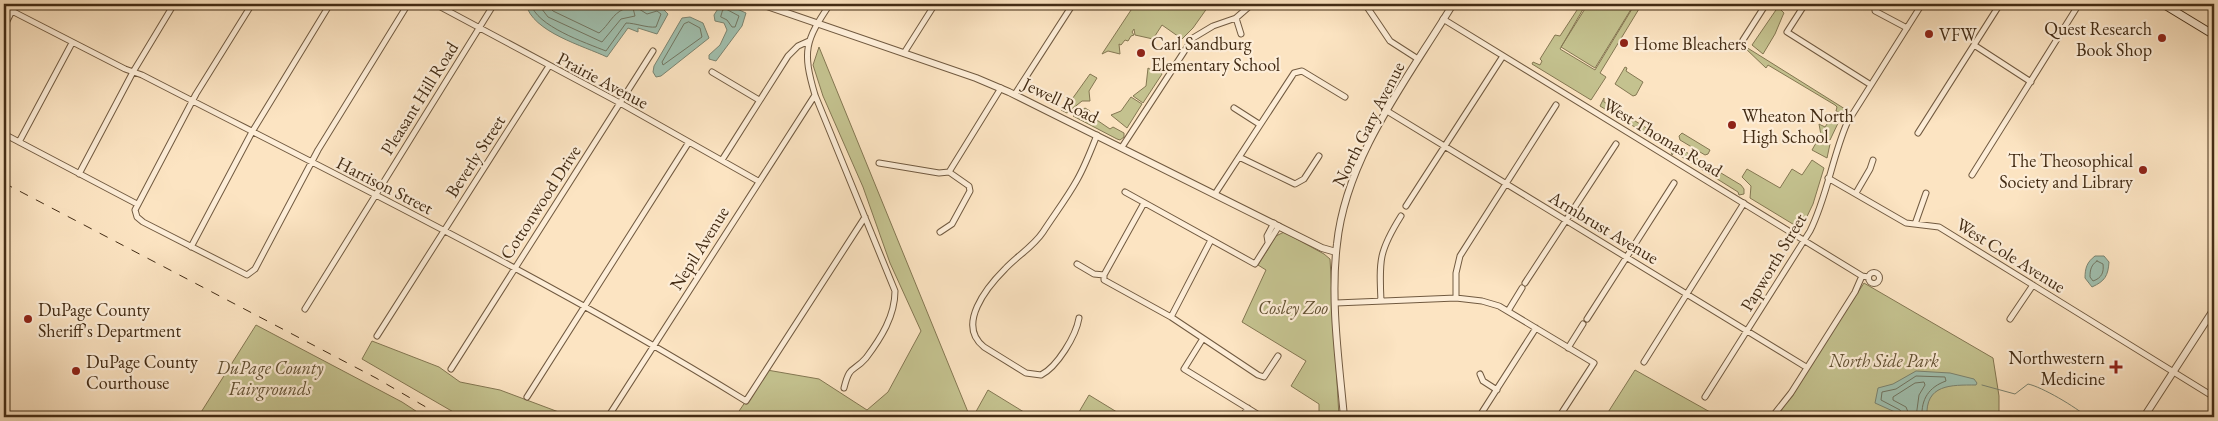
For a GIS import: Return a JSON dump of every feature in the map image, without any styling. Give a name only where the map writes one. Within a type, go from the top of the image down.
[{"type":"main road","points":[[2163,4],[2214,35]]},
{"type":"street","points":[[79,174],[133,72],[174,4]]},
{"type":"street","points":[[252,4],[193,101],[135,210],[137,217],[240,273],[250,274],[259,262],[312,162],[408,4]]},
{"type":"street","points":[[191,247],[252,132],[330,4]]},
{"type":"street","name":"Prairie Avenue","points":[[435,4],[620,103],[758,181]]},
{"type":"street","name":"Pleasant Hill Road","points":[[305,308],[494,4]]},
{"type":"street","name":"Jewell Road","points":[[761,4],[1016,94],[1277,225],[1336,252]]},
{"type":"street","points":[[830,4],[817,23],[809,41],[806,62],[815,95],[895,291],[895,304],[889,322],[868,354],[848,373],[844,388]]},
{"type":"street","points":[[904,53],[935,4]]},
{"type":"street","points":[[1016,94],[1073,4]]},
{"type":"street","points":[[1122,147],[1190,41],[1205,30],[1236,18],[1252,4]]},
{"type":"street","points":[[1365,4],[1390,41],[1418,59]]},
{"type":"street","name":"North Gary Avenue","points":[[1344,417],[1336,302],[1336,252],[1340,221],[1348,192],[1387,111],[1452,4]]},
{"type":"street","points":[[1743,40],[1766,4]]},
{"type":"street","points":[[1804,4],[1787,32],[1870,85]]},
{"type":"street","points":[[1874,4],[1875,12],[1907,28]]},
{"type":"street","name":"Papworth Street","points":[[1705,397],[1804,240],[1818,213],[1847,123],[1922,4]]},
{"type":"street","points":[[1918,133],[2000,4]]},
{"type":"street","points":[[1972,175],[2080,4]]},
{"type":"street","name":"Harrison Street","points":[[4,7],[72,43],[193,101],[514,268],[654,345],[746,402],[865,217]]},
{"type":"street","points":[[4,27],[12,11]]},
{"type":"street","points":[[1236,18],[1241,34]]},
{"type":"street","name":"West Thomas Road","points":[[1443,19],[1865,277],[1806,367]]},
{"type":"street","points":[[722,160],[792,50],[805,41],[809,41]]},
{"type":"street","points":[[19,142],[72,43]]},
{"type":"street","points":[[1974,45],[2031,82]]},
{"type":"street","name":"Cottonwood Drive","points":[[451,369],[653,51]]},
{"type":"street","points":[[1406,206],[1503,56]]},
{"type":"street","name":"Beverly Street","points":[[377,336],[549,66]]},
{"type":"street","points":[[1215,194],[1292,75],[1299,70],[1344,97]]},
{"type":"street","points":[[712,72],[759,100]]},
{"type":"street","points":[[949,172],[1001,88]]},
{"type":"street","name":"Nepil Avenue","points":[[608,417],[815,95]]},
{"type":"street","points":[[1456,298],[1456,272],[1460,256],[1556,105]]},
{"type":"street","points":[[1234,108],[1259,124]]},
{"type":"street","name":"Armbrust Avenue","points":[[1387,111],[1806,367]]},
{"type":"street","points":[[4,134],[137,204]]},
{"type":"street","points":[[1079,318],[1077,328],[1053,367],[1040,375],[1026,373],[984,347],[978,342],[972,329],[975,312],[996,278],[1037,240],[1076,181],[1097,135]]},
{"type":"street","points":[[526,397],[689,142]]},
{"type":"street","points":[[1508,311],[1616,144]]},
{"type":"street","points":[[1239,157],[1295,184],[1304,179],[1319,156]]},
{"type":"street","points":[[1856,193],[1873,160]]},
{"type":"street","points":[[880,163],[939,173],[949,172],[968,186],[970,191],[952,224],[940,232]]},
{"type":"street","name":"West Cole Avenue","points":[[1828,178],[1901,221],[1939,227],[2214,396]]},
{"type":"street","points":[[1568,348],[1674,183]]},
{"type":"street","points":[[1125,192],[1256,264],[1268,242],[1272,239],[1277,225]]},
{"type":"street","points":[[1915,224],[1926,193]]},
{"type":"street","points":[[1144,203],[1104,275],[1104,280],[1108,284],[1128,292],[1171,317],[1202,340],[1262,377],[1264,377],[1278,356]]},
{"type":"street","points":[[1644,362],[1744,204]]},
{"type":"street","points":[[1381,301],[1380,257],[1386,240],[1401,216]]},
{"type":"street","points":[[1171,317],[1211,240]]},
{"type":"street","points":[[1077,264],[1094,274],[1104,275]]},
{"type":"street","points":[[2010,319],[2032,284]]},
{"type":"street","points":[[1336,302],[1456,298],[1482,300],[1508,311],[1594,363],[1559,417]]},
{"type":"street","points":[[2144,417],[2214,308]]},
{"type":"street","points":[[1479,417],[1536,328]]},
{"type":"street","points":[[1202,340],[1184,370],[1262,417]]},
{"type":"street","points":[[1772,417],[1791,393],[1806,367]]},
{"type":"street","points":[[1480,374],[1483,381],[1497,390]]},
{"type":"street","points":[[1242,417],[1248,408]]},
{"type":"green space","points":[[1135,4],[1210,4],[1193,28],[1182,39],[1162,25],[1153,39],[1135,35],[1134,29],[1132,32],[1134,35],[1128,41],[1125,40],[1121,45],[1119,44],[1120,54],[1108,51],[1102,54]]},
{"type":"green space","points":[[1581,4],[1586,4],[1560,49],[1595,70],[1635,4],[1642,4],[1600,73],[1606,77],[1591,100],[1532,64],[1533,62],[1540,65],[1542,61],[1540,59],[1555,35],[1560,36]]},
{"type":"green space","points":[[1588,4],[1631,4],[1633,6],[1595,68],[1561,47]]},
{"type":"green space","points":[[1778,7],[1784,13],[1775,34],[1763,54],[1752,45]]},
{"type":"green space","points":[[1745,42],[1746,47],[1845,109],[1842,114],[1836,111],[1837,107],[1835,105],[1768,65],[1766,68],[1745,48],[1743,45]]},
{"type":"green space","points":[[819,47],[970,417],[735,417],[767,370],[819,379],[867,410],[888,392],[921,331],[890,263],[863,187],[823,96],[813,65]]},
{"type":"green space","points":[[1625,67],[1627,68],[1626,71],[1643,82],[1636,95],[1633,96],[1615,84]]},
{"type":"green space","points":[[1148,68],[1155,72],[1158,68],[1162,74],[1143,103],[1133,96],[1146,86]]},
{"type":"green space","points":[[1090,74],[1097,78],[1089,91],[1090,101],[1082,101],[1067,113],[1061,110],[1062,108],[1065,109]]},
{"type":"green space","points":[[1131,97],[1142,104],[1127,128],[1111,115],[1121,111]]},
{"type":"green space","points":[[1604,98],[1604,102],[1658,135],[1660,132],[1661,136],[1658,141],[1600,106]]},
{"type":"green space","points":[[1085,108],[1090,111],[1088,114],[1110,129],[1113,127],[1124,133],[1124,137],[1120,140],[1117,139],[1073,116]]},
{"type":"green space","points":[[1832,117],[1840,119],[1830,140],[1821,135],[1819,124],[1825,127]]},
{"type":"green space","points":[[1682,133],[1710,150],[1708,154],[1705,155],[1680,140],[1679,136]]},
{"type":"green space","points":[[1820,136],[1830,144],[1827,158],[1812,150]]},
{"type":"green space","points":[[1675,148],[1681,149],[1741,185],[1744,189],[1744,194],[1739,195],[1738,192],[1674,152],[1672,155],[1671,151]]},
{"type":"green space","points":[[1812,160],[1824,168],[1813,204],[1801,229],[1750,198],[1751,186],[1742,177],[1747,169],[1780,188],[1792,169],[1802,175]]},
{"type":"green space","name":"Cosley Zoo","points":[[1284,232],[1330,259],[1339,417],[1319,417],[1319,404],[1291,386],[1306,361],[1242,322],[1266,270],[1258,265],[1276,236]]},
{"type":"green space","name":"North Side Park","points":[[1864,283],[1993,358],[1999,396],[1999,417],[1777,417]]},
{"type":"green space","name":"DuPage County Fairgrounds","points":[[256,325],[402,402],[425,417],[198,417]]},
{"type":"green space","points":[[372,341],[439,367],[460,382],[500,390],[572,417],[462,417],[362,359]]},
{"type":"green space","points":[[1635,370],[1719,417],[1605,417]]},
{"type":"green space","points":[[988,390],[1032,417],[973,417]]},
{"type":"green space","points":[[1089,395],[1125,417],[1076,417]]},
{"type":"water","points":[[526,4],[641,4],[649,9],[658,4],[668,14],[657,34],[638,28],[638,32],[628,28],[607,57],[548,30],[530,14]]},
{"type":"water","points":[[721,4],[726,4],[746,13],[742,26],[716,61],[709,59],[709,55],[720,45],[727,30],[724,23],[715,21],[714,15]]},
{"type":"water","points":[[690,17],[703,23],[709,38],[661,76],[656,77],[653,72],[654,66],[682,18]]},
{"type":"water","points":[[2095,256],[2104,256],[2109,262],[2105,278],[2092,287],[2085,278],[2085,274],[2088,263]]},
{"type":"water","points":[[1916,371],[1950,373],[1974,379],[1977,383],[1976,385],[1949,386],[1935,392],[1930,398],[1927,417],[1900,417],[1895,412],[1875,403],[1878,388],[1893,384]]},
{"type":"waterway","points":[[1982,385],[2015,394],[2028,384],[2059,398],[2087,417]]},
{"type":"railway","points":[[4,183],[376,378],[443,417]]},
{"type":"place","name":"VFW","points":[[1929,34]]},
{"type":"place","name":"Quest Research Book Shop","points":[[2162,38]]},
{"type":"place","name":"Home Bleachers","points":[[1624,43]]},
{"type":"place","name":"Carl Sandburg Elementary School","points":[[1141,53]]},
{"type":"place","name":"Wheaton North High School","points":[[1732,125]]},
{"type":"place","name":"The Theosophical Society and Library","points":[[2143,170]]},
{"type":"place","name":"DuPage County Sheriff's Department","points":[[28,319]]},
{"type":"place","name":"Northwestern Medicine","points":[[2116,367]]},
{"type":"place","name":"DuPage County Courthouse","points":[[76,371]]}]
